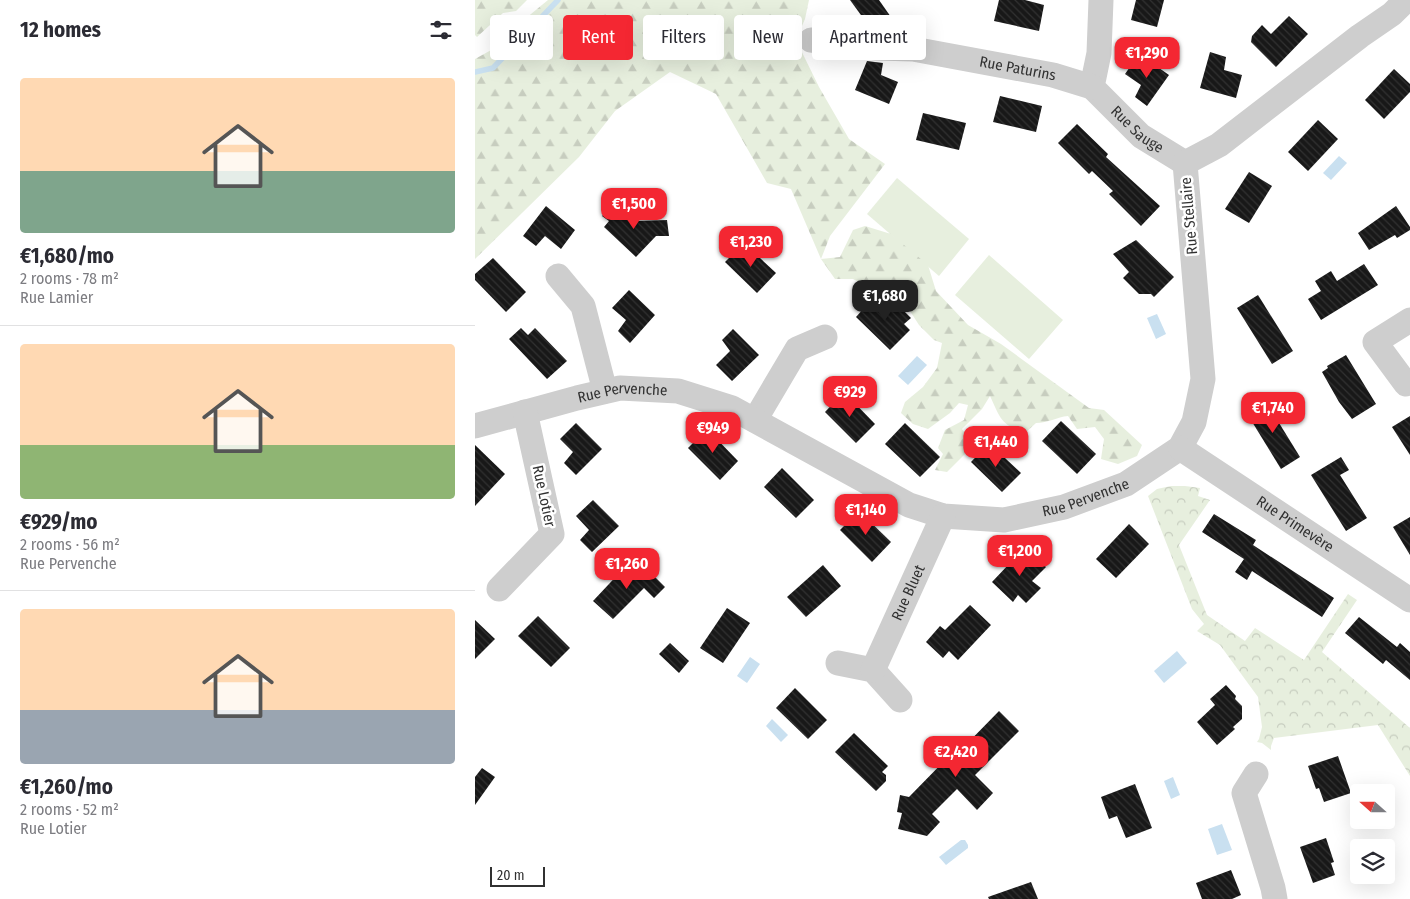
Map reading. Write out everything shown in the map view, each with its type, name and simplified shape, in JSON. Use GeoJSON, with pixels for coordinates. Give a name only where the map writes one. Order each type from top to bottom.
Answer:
{"type":"FeatureCollection","features":[{"type":"Feature","properties":{"kind":"street"},"geometry":{"type":"LineString","coordinates":[[1092,87],[1099,53],[1101,0]]}},
{"type":"Feature","properties":{"kind":"street","name":"Rue Stellaire"},"geometry":{"type":"LineString","coordinates":[[1180,448],[1194,422],[1203,379],[1185,164],[1219,145],[1402,6]]}},
{"type":"Feature","properties":{"kind":"street","name":"Rue Paturins"},"geometry":{"type":"LineString","coordinates":[[811,40],[877,48],[913,49],[1053,75],[1092,87]]}},
{"type":"Feature","properties":{"kind":"street","name":"Rue Sauge"},"geometry":{"type":"LineString","coordinates":[[1092,87],[1141,136],[1185,164]]}},
{"type":"Feature","properties":{"kind":"street"},"geometry":{"type":"LineString","coordinates":[[558,276],[583,306],[605,391]]}},
{"type":"Feature","properties":{"kind":"street"},"geometry":{"type":"LineString","coordinates":[[1410,320],[1375,342],[1406,384],[1410,382]]}},
{"type":"Feature","properties":{"kind":"street"},"geometry":{"type":"LineString","coordinates":[[755,420],[797,349],[825,337]]}},
{"type":"Feature","properties":{"kind":"street","name":"Rue Pervenche"},"geometry":{"type":"LineString","coordinates":[[475,426],[619,388],[678,391],[732,408],[909,504],[943,516],[1004,520],[1065,507],[1125,484],[1180,448]]}},
{"type":"Feature","properties":{"kind":"street","name":"Rue Lotier"},"geometry":{"type":"LineString","coordinates":[[499,589],[552,534],[525,412]]}},
{"type":"Feature","properties":{"kind":"street","name":"Rue Primevère"},"geometry":{"type":"LineString","coordinates":[[1180,448],[1410,600]]}},
{"type":"Feature","properties":{"kind":"street","name":"Rue Bluet"},"geometry":{"type":"LineString","coordinates":[[873,670],[943,516]]}},
{"type":"Feature","properties":{"kind":"street"},"geometry":{"type":"LineString","coordinates":[[838,663],[873,670],[900,700]]}},
{"type":"Feature","properties":{"kind":"street"},"geometry":{"type":"LineString","coordinates":[[1256,774],[1244,793],[1275,899]]}},
{"type":"Feature","properties":{"kind":"green space"},"geometry":{"type":"Polygon","coordinates":[[[475,0],[527,0],[516,11],[501,15],[490,15],[490,25],[477,37],[475,35],[475,0]]]}},
{"type":"Feature","properties":{"kind":"green space"},"geometry":{"type":"Polygon","coordinates":[[[548,0],[809,0],[802,26],[802,15],[734,15],[734,60],[802,60],[802,52],[819,87],[849,139],[885,164],[830,236],[821,259],[791,189],[767,183],[716,94],[670,72],[615,111],[579,157],[475,259],[475,59],[490,51],[490,60],[553,60],[553,15],[530,15],[548,0]]]}},
{"type":"Feature","properties":{"kind":"green space"},"geometry":{"type":"Polygon","coordinates":[[[897,178],[969,239],[939,276],[867,214],[897,178]]]}},
{"type":"Feature","properties":{"kind":"green space"},"geometry":{"type":"Polygon","coordinates":[[[865,226],[891,234],[928,265],[936,291],[968,325],[1001,344],[1089,408],[1104,410],[1142,445],[1137,456],[1118,464],[1101,459],[1104,439],[1095,427],[1077,429],[1068,416],[1036,423],[1024,434],[1005,423],[996,410],[990,396],[982,409],[962,429],[973,446],[947,472],[935,470],[943,454],[938,448],[945,430],[964,420],[968,405],[959,403],[950,413],[928,429],[913,424],[901,413],[905,402],[923,387],[937,368],[942,343],[934,340],[919,325],[908,308],[896,297],[872,289],[853,279],[835,279],[821,259],[840,257],[853,230],[865,226]]]}},
{"type":"Feature","properties":{"kind":"green space"},"geometry":{"type":"Polygon","coordinates":[[[989,255],[1063,320],[1029,359],[955,295],[989,255]]]}},
{"type":"Feature","properties":{"kind":"green space"},"geometry":{"type":"Polygon","coordinates":[[[1171,486],[1200,488],[1198,496],[1210,500],[1179,545],[1207,615],[1245,641],[1255,628],[1304,660],[1348,594],[1357,600],[1322,652],[1410,728],[1410,776],[1378,725],[1274,738],[1271,750],[1262,743],[1257,742],[1262,727],[1258,697],[1220,645],[1197,631],[1204,624],[1192,609],[1148,496],[1157,489],[1171,486]]]}},
{"type":"Feature","properties":{"kind":"water"},"geometry":{"type":"Polygon","coordinates":[[[1339,156],[1347,163],[1331,180],[1323,173],[1339,156]]]}},
{"type":"Feature","properties":{"kind":"water"},"geometry":{"type":"Polygon","coordinates":[[[1157,314],[1166,334],[1156,339],[1147,318],[1157,314]]]}},
{"type":"Feature","properties":{"kind":"water"},"geometry":{"type":"Polygon","coordinates":[[[917,356],[927,365],[908,385],[898,376],[917,356]]]}},
{"type":"Feature","properties":{"kind":"water"},"geometry":{"type":"Polygon","coordinates":[[[1177,651],[1187,663],[1164,683],[1154,671],[1177,651]]]}},
{"type":"Feature","properties":{"kind":"water"},"geometry":{"type":"Polygon","coordinates":[[[750,657],[760,664],[747,683],[737,676],[750,657]]]}},
{"type":"Feature","properties":{"kind":"water"},"geometry":{"type":"Polygon","coordinates":[[[772,719],[788,735],[781,742],[766,726],[772,719]]]}},
{"type":"Feature","properties":{"kind":"water"},"geometry":{"type":"Polygon","coordinates":[[[1173,777],[1180,795],[1171,799],[1164,781],[1173,777]]]}},
{"type":"Feature","properties":{"kind":"water"},"geometry":{"type":"Polygon","coordinates":[[[1222,824],[1232,850],[1217,855],[1208,829],[1222,824]]]}},
{"type":"Feature","properties":{"kind":"water"},"geometry":{"type":"Polygon","coordinates":[[[961,840],[965,840],[968,848],[946,865],[939,857],[961,840]]]}},
{"type":"Feature","properties":{"kind":"building"},"geometry":{"type":"Polygon","coordinates":[[[850,0],[879,0],[890,15],[861,15],[850,0]]]}},
{"type":"Feature","properties":{"kind":"building"},"geometry":{"type":"Polygon","coordinates":[[[999,0],[1025,0],[1044,5],[1039,31],[994,21],[999,0]]]}},
{"type":"Feature","properties":{"kind":"building"},"geometry":{"type":"Polygon","coordinates":[[[1136,0],[1164,0],[1157,27],[1131,20],[1136,0]]]}},
{"type":"Feature","properties":{"kind":"building"},"geometry":{"type":"Polygon","coordinates":[[[1289,16],[1308,34],[1276,67],[1251,42],[1252,36],[1262,25],[1271,34],[1289,16]]]}},
{"type":"Feature","properties":{"kind":"building"},"geometry":{"type":"Polygon","coordinates":[[[1210,52],[1226,57],[1224,70],[1242,75],[1236,98],[1200,88],[1210,52]]]}},
{"type":"Feature","properties":{"kind":"building"},"geometry":{"type":"Polygon","coordinates":[[[1139,54],[1169,75],[1147,106],[1135,97],[1141,85],[1125,74],[1139,54]]]}},
{"type":"Feature","properties":{"kind":"building"},"geometry":{"type":"Polygon","coordinates":[[[867,61],[883,63],[881,75],[898,82],[889,104],[855,90],[867,61]]]}},
{"type":"Feature","properties":{"kind":"building"},"geometry":{"type":"Polygon","coordinates":[[[1394,69],[1410,84],[1410,92],[1384,119],[1365,100],[1394,69]]]}},
{"type":"Feature","properties":{"kind":"building"},"geometry":{"type":"Polygon","coordinates":[[[1000,96],[1042,106],[1036,132],[993,122],[1000,96]]]}},
{"type":"Feature","properties":{"kind":"building"},"geometry":{"type":"Polygon","coordinates":[[[923,113],[966,123],[959,150],[916,140],[923,113]]]}},
{"type":"Feature","properties":{"kind":"building"},"geometry":{"type":"Polygon","coordinates":[[[1318,120],[1338,139],[1308,171],[1288,152],[1318,120]]]}},
{"type":"Feature","properties":{"kind":"building"},"geometry":{"type":"Polygon","coordinates":[[[1077,124],[1108,154],[1106,157],[1160,206],[1141,226],[1109,194],[1113,191],[1092,171],[1089,174],[1058,143],[1077,124]]]}},
{"type":"Feature","properties":{"kind":"building"},"geometry":{"type":"Polygon","coordinates":[[[1249,172],[1272,186],[1249,223],[1225,209],[1249,172]]]}},
{"type":"Feature","properties":{"kind":"building"},"geometry":{"type":"Polygon","coordinates":[[[546,206],[575,230],[561,249],[545,236],[536,246],[523,236],[546,206]]]}},
{"type":"Feature","properties":{"kind":"building"},"geometry":{"type":"Polygon","coordinates":[[[612,206],[619,211],[622,207],[637,221],[667,220],[669,236],[656,236],[636,257],[604,227],[609,221],[602,216],[612,206]]]}},
{"type":"Feature","properties":{"kind":"building"},"geometry":{"type":"Polygon","coordinates":[[[1396,206],[1410,227],[1410,230],[1397,238],[1395,235],[1369,250],[1358,233],[1396,206]]]}},
{"type":"Feature","properties":{"kind":"building"},"geometry":{"type":"Polygon","coordinates":[[[1136,240],[1174,277],[1154,297],[1151,294],[1139,294],[1123,278],[1129,272],[1113,254],[1136,240]]]}},
{"type":"Feature","properties":{"kind":"building"},"geometry":{"type":"Polygon","coordinates":[[[744,243],[776,273],[757,293],[725,262],[744,243]]]}},
{"type":"Feature","properties":{"kind":"building"},"geometry":{"type":"Polygon","coordinates":[[[493,258],[526,292],[506,312],[475,280],[475,274],[493,258]]]}},
{"type":"Feature","properties":{"kind":"building"},"geometry":{"type":"Polygon","coordinates":[[[1364,264],[1378,285],[1321,320],[1308,299],[1321,291],[1315,281],[1331,271],[1337,281],[1364,264]]]}},
{"type":"Feature","properties":{"kind":"building"},"geometry":{"type":"Polygon","coordinates":[[[629,290],[655,315],[630,343],[618,331],[626,320],[612,308],[629,290]]]}},
{"type":"Feature","properties":{"kind":"building"},"geometry":{"type":"Polygon","coordinates":[[[1258,295],[1293,351],[1272,364],[1237,308],[1258,295]]]}},
{"type":"Feature","properties":{"kind":"building"},"geometry":{"type":"Polygon","coordinates":[[[875,296],[889,310],[896,303],[911,318],[904,324],[910,330],[890,350],[856,317],[875,296]]]}},
{"type":"Feature","properties":{"kind":"building"},"geometry":{"type":"Polygon","coordinates":[[[521,328],[528,335],[535,328],[567,361],[547,379],[509,339],[521,328]]]}},
{"type":"Feature","properties":{"kind":"building"},"geometry":{"type":"Polygon","coordinates":[[[733,329],[759,355],[732,381],[716,365],[730,351],[722,340],[733,329]]]}},
{"type":"Feature","properties":{"kind":"building"},"geometry":{"type":"Polygon","coordinates":[[[1346,355],[1376,404],[1352,419],[1339,402],[1322,372],[1328,368],[1327,366],[1346,355]]]}},
{"type":"Feature","properties":{"kind":"building"},"geometry":{"type":"Polygon","coordinates":[[[844,392],[875,424],[856,443],[825,412],[844,392]]]}},
{"type":"Feature","properties":{"kind":"building"},"geometry":{"type":"Polygon","coordinates":[[[1265,400],[1300,457],[1281,469],[1246,412],[1265,400]]]}},
{"type":"Feature","properties":{"kind":"building"},"geometry":{"type":"Polygon","coordinates":[[[1410,416],[1410,455],[1392,427],[1410,416]]]}},
{"type":"Feature","properties":{"kind":"building"},"geometry":{"type":"Polygon","coordinates":[[[1061,421],[1096,454],[1077,474],[1042,441],[1061,421]]]}},
{"type":"Feature","properties":{"kind":"building"},"geometry":{"type":"Polygon","coordinates":[[[576,423],[602,449],[576,475],[564,463],[573,452],[560,439],[576,423]]]}},
{"type":"Feature","properties":{"kind":"building"},"geometry":{"type":"Polygon","coordinates":[[[905,423],[940,457],[920,477],[885,444],[905,423]]]}},
{"type":"Feature","properties":{"kind":"building"},"geometry":{"type":"Polygon","coordinates":[[[707,429],[738,461],[720,480],[688,448],[707,429]]]}},
{"type":"Feature","properties":{"kind":"building"},"geometry":{"type":"Polygon","coordinates":[[[989,443],[1021,473],[1002,492],[971,462],[989,443]]]}},
{"type":"Feature","properties":{"kind":"building"},"geometry":{"type":"Polygon","coordinates":[[[475,445],[505,474],[475,506],[475,445]]]}},
{"type":"Feature","properties":{"kind":"building"},"geometry":{"type":"Polygon","coordinates":[[[1341,457],[1349,470],[1340,475],[1367,518],[1346,531],[1311,475],[1341,457]]]}},
{"type":"Feature","properties":{"kind":"building"},"geometry":{"type":"Polygon","coordinates":[[[782,468],[814,500],[796,518],[764,487],[782,468]]]}},
{"type":"Feature","properties":{"kind":"building"},"geometry":{"type":"Polygon","coordinates":[[[593,500],[619,526],[592,552],[580,540],[589,530],[576,516],[593,500]]]}},
{"type":"Feature","properties":{"kind":"building"},"geometry":{"type":"Polygon","coordinates":[[[859,511],[891,542],[872,562],[840,530],[859,511]]]}},
{"type":"Feature","properties":{"kind":"building"},"geometry":{"type":"Polygon","coordinates":[[[1214,514],[1256,540],[1253,545],[1334,598],[1322,617],[1252,571],[1247,580],[1235,572],[1244,559],[1202,532],[1214,514]]]}},
{"type":"Feature","properties":{"kind":"building"},"geometry":{"type":"Polygon","coordinates":[[[1410,517],[1410,555],[1393,527],[1410,517]]]}},
{"type":"Feature","properties":{"kind":"building"},"geometry":{"type":"Polygon","coordinates":[[[1129,524],[1149,544],[1116,578],[1096,559],[1129,524]]]}},
{"type":"Feature","properties":{"kind":"building"},"geometry":{"type":"Polygon","coordinates":[[[1025,547],[1046,567],[1032,581],[1041,588],[1026,603],[1018,595],[1013,602],[992,582],[1025,547]]]}},
{"type":"Feature","properties":{"kind":"building"},"geometry":{"type":"Polygon","coordinates":[[[643,565],[665,587],[654,598],[644,588],[613,619],[593,601],[624,568],[632,576],[643,565]]]}},
{"type":"Feature","properties":{"kind":"building"},"geometry":{"type":"Polygon","coordinates":[[[823,565],[841,586],[806,617],[787,597],[823,565]]]}},
{"type":"Feature","properties":{"kind":"building"},"geometry":{"type":"Polygon","coordinates":[[[970,605],[991,625],[958,660],[949,651],[943,658],[926,642],[940,626],[945,630],[970,605]]]}},
{"type":"Feature","properties":{"kind":"building"},"geometry":{"type":"Polygon","coordinates":[[[727,608],[750,623],[723,663],[700,648],[727,608]]]}},
{"type":"Feature","properties":{"kind":"building"},"geometry":{"type":"Polygon","coordinates":[[[538,616],[570,648],[551,667],[518,636],[538,616]]]}},
{"type":"Feature","properties":{"kind":"building"},"geometry":{"type":"Polygon","coordinates":[[[1359,617],[1397,647],[1400,643],[1410,652],[1410,680],[1386,660],[1383,664],[1345,633],[1359,617]]]}},
{"type":"Feature","properties":{"kind":"building"},"geometry":{"type":"Polygon","coordinates":[[[475,620],[495,639],[475,659],[475,620]]]}},
{"type":"Feature","properties":{"kind":"building"},"geometry":{"type":"Polygon","coordinates":[[[670,643],[689,661],[679,673],[659,654],[670,643]]]}},
{"type":"Feature","properties":{"kind":"building"},"geometry":{"type":"Polygon","coordinates":[[[1226,685],[1242,706],[1242,719],[1233,727],[1235,729],[1217,745],[1197,722],[1215,705],[1210,699],[1226,685]]]}},
{"type":"Feature","properties":{"kind":"building"},"geometry":{"type":"Polygon","coordinates":[[[795,688],[827,720],[808,739],[776,708],[795,688]]]}},
{"type":"Feature","properties":{"kind":"building"},"geometry":{"type":"Polygon","coordinates":[[[999,711],[1019,731],[975,775],[993,793],[977,810],[957,789],[932,814],[940,822],[927,836],[898,829],[902,813],[897,812],[900,795],[909,797],[952,753],[955,756],[999,711]]]}},
{"type":"Feature","properties":{"kind":"building"},"geometry":{"type":"Polygon","coordinates":[[[854,733],[888,766],[882,772],[886,775],[886,781],[876,791],[835,752],[854,733]]]}},
{"type":"Feature","properties":{"kind":"building"},"geometry":{"type":"Polygon","coordinates":[[[1338,756],[1350,793],[1324,802],[1319,788],[1316,789],[1308,766],[1338,756]]]}},
{"type":"Feature","properties":{"kind":"building"},"geometry":{"type":"Polygon","coordinates":[[[482,768],[495,777],[475,805],[475,777],[482,768]]]}},
{"type":"Feature","properties":{"kind":"building"},"geometry":{"type":"Polygon","coordinates":[[[1135,784],[1152,828],[1126,838],[1117,816],[1109,819],[1101,797],[1135,784]]]}},
{"type":"Feature","properties":{"kind":"building"},"geometry":{"type":"Polygon","coordinates":[[[1326,838],[1334,862],[1331,863],[1335,875],[1313,883],[1300,847],[1326,838]]]}},
{"type":"Feature","properties":{"kind":"building"},"geometry":{"type":"Polygon","coordinates":[[[1231,870],[1241,895],[1232,899],[1202,899],[1196,883],[1231,870]]]}},
{"type":"Feature","properties":{"kind":"building"},"geometry":{"type":"Polygon","coordinates":[[[1031,882],[1038,899],[989,899],[988,897],[1031,882]]]}},
{"type":"Feature","properties":{"kind":"waterway"},"geometry":{"type":"LineString","coordinates":[[475,72],[493,68],[558,0]]}}]}
